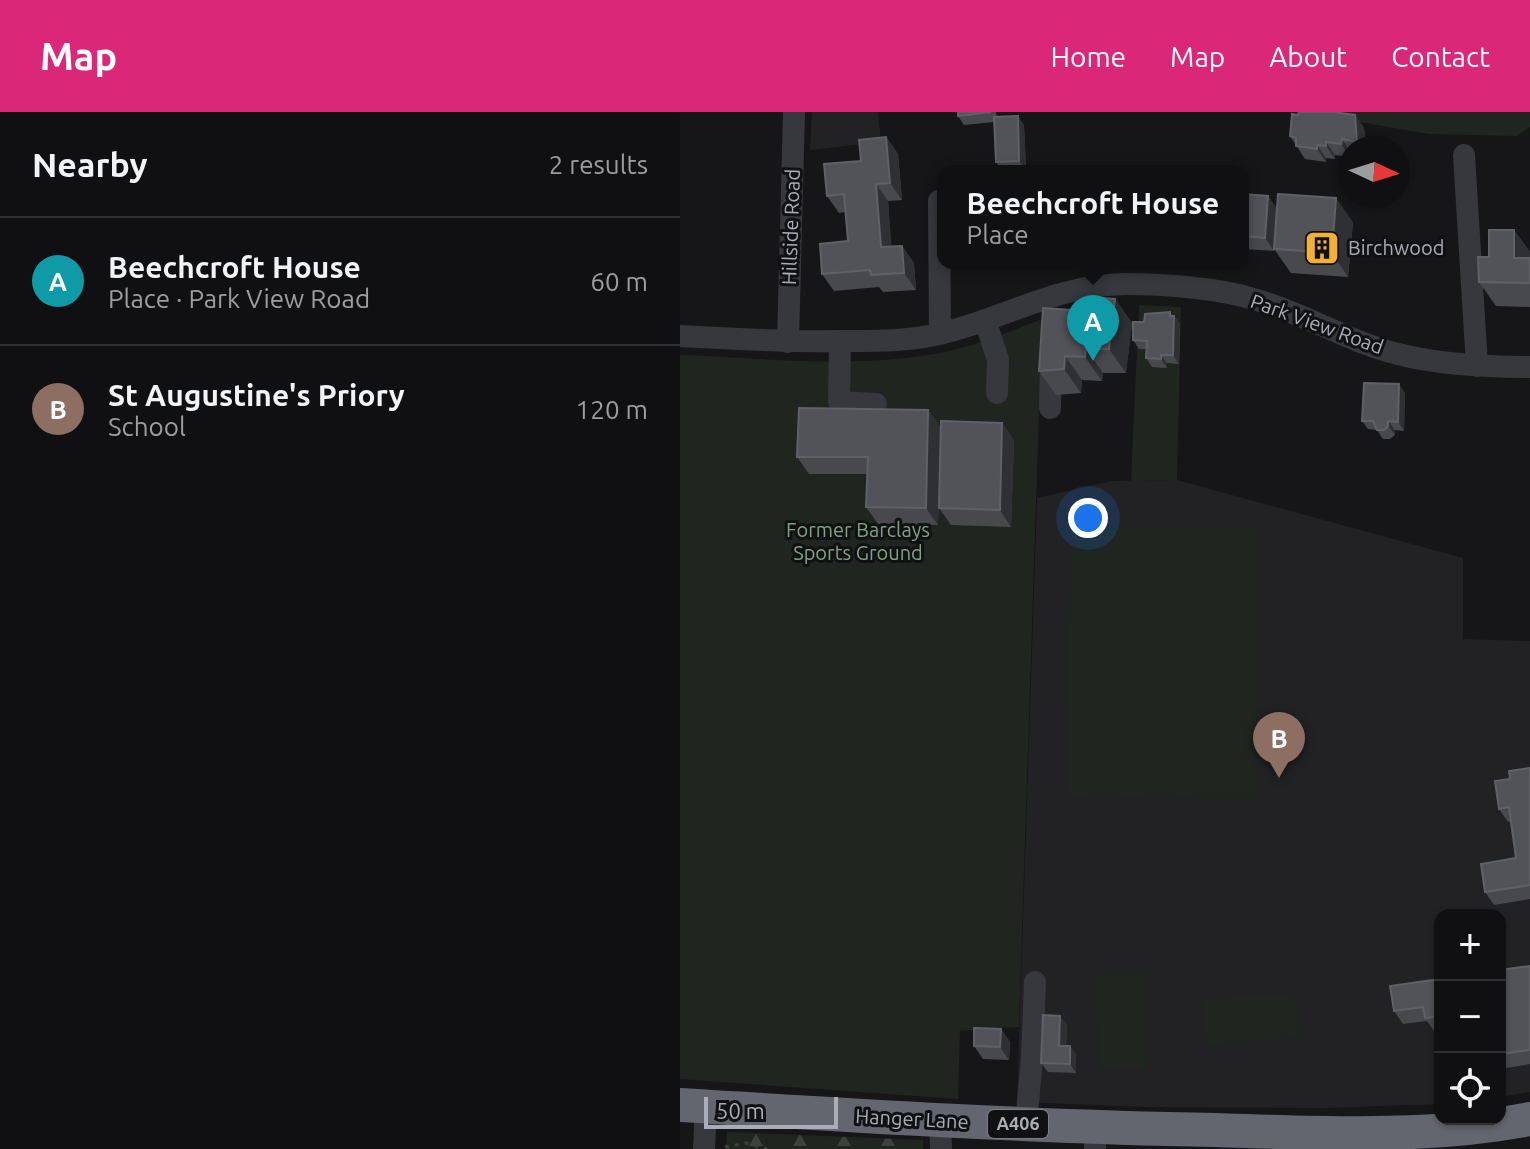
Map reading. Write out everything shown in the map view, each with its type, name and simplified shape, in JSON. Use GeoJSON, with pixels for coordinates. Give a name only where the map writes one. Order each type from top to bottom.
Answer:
{"type":"FeatureCollection","features":[{"type":"Feature","properties":{"kind":"highway","name":"Hanger Lane"},"geometry":{"type":"LineString","coordinates":[[693,1106],[941,1135],[1026,1125],[1095,1138],[1291,1140],[1422,1132],[1530,1119]]}},
{"type":"Feature","properties":{"kind":"street","name":"Hillside Road"},"geometry":{"type":"LineString","coordinates":[[788,342],[794,112]]}},
{"type":"Feature","properties":{"kind":"street"},"geometry":{"type":"LineString","coordinates":[[1464,155],[1477,366]]}},
{"type":"Feature","properties":{"kind":"street"},"geometry":{"type":"LineString","coordinates":[[940,269],[940,334]]}},
{"type":"Feature","properties":{"kind":"street","name":"Park View Road"},"geometry":{"type":"LineString","coordinates":[[680,336],[788,342],[879,341],[940,334],[1051,295],[1125,284],[1258,300],[1397,354],[1477,366],[1530,367]]}},
{"type":"Feature","properties":{"kind":"street"},"geometry":{"type":"LineString","coordinates":[[1051,295],[1052,320]]}},
{"type":"Feature","properties":{"kind":"street"},"geometry":{"type":"LineString","coordinates":[[985,320],[998,360],[997,393]]}},
{"type":"Feature","properties":{"kind":"street"},"geometry":{"type":"LineString","coordinates":[[840,341],[839,402],[876,404]]}},
{"type":"Feature","properties":{"kind":"street"},"geometry":{"type":"LineString","coordinates":[[1050,408],[1052,344]]}},
{"type":"Feature","properties":{"kind":"street"},"geometry":{"type":"LineString","coordinates":[[1026,1125],[1035,982]]}},
{"type":"Feature","properties":{"kind":"street"},"geometry":{"type":"LineString","coordinates":[[693,1106],[704,1149]]}},
{"type":"Feature","properties":{"kind":"path"},"geometry":{"type":"LineString","coordinates":[[721,1149],[746,1143],[767,1149]]}},
{"type":"Feature","properties":{"kind":"shaded area"},"geometry":{"type":"Polygon","coordinates":[[[812,112],[878,112],[881,142],[810,150],[812,112]]]}},
{"type":"Feature","properties":{"kind":"shaded area"},"geometry":{"type":"Polygon","coordinates":[[[1177,480],[1463,558],[1463,639],[1530,641],[1530,1092],[1506,1096],[1506,909],[1434,909],[1434,1104],[1325,1108],[1143,1107],[1017,1102],[1037,498],[1112,481],[1177,480]]]}},
{"type":"Feature","properties":{"kind":"green space"},"geometry":{"type":"Polygon","coordinates":[[[1301,112],[1530,112],[1530,127],[1517,136],[1429,134],[1301,112]]]}},
{"type":"Feature","properties":{"kind":"green space"},"geometry":{"type":"Polygon","coordinates":[[[1139,305],[1181,307],[1177,480],[1131,481],[1139,305]]]}},
{"type":"Feature","properties":{"kind":"green space","name":"Former Barclays Sports Ground"},"geometry":{"type":"Polygon","coordinates":[[[1042,319],[1019,1027],[960,1031],[958,1099],[680,1079],[680,355],[815,361],[917,357],[961,348],[1042,319]]]}},
{"type":"Feature","properties":{"kind":"green space"},"geometry":{"type":"Polygon","coordinates":[[[1071,527],[1256,527],[1256,799],[1069,798],[1066,622],[1070,619],[1071,527]]]}},
{"type":"Feature","properties":{"kind":"green space"},"geometry":{"type":"Polygon","coordinates":[[[1144,973],[1147,1067],[1099,1069],[1095,975],[1144,973]]]}},
{"type":"Feature","properties":{"kind":"green space"},"geometry":{"type":"Polygon","coordinates":[[[1297,993],[1299,1038],[1206,1044],[1203,999],[1297,993]]]}},
{"type":"Feature","properties":{"kind":"green space"},"geometry":{"type":"Polygon","coordinates":[[[727,1132],[923,1140],[923,1149],[726,1149],[727,1132]]]}},
{"type":"Feature","properties":{"kind":"building"},"geometry":{"type":"Polygon","coordinates":[[[958,112],[991,112],[958,116],[958,112]]]}},
{"type":"Feature","properties":{"kind":"building"},"geometry":{"type":"Polygon","coordinates":[[[1299,112],[1333,112],[1355,115],[1357,136],[1338,136],[1338,144],[1326,142],[1326,146],[1317,145],[1317,149],[1296,146],[1296,138],[1290,136],[1292,114],[1298,115],[1299,112]]]}},
{"type":"Feature","properties":{"kind":"building"},"geometry":{"type":"Polygon","coordinates":[[[1018,116],[1019,161],[996,162],[994,117],[1018,116]]]}},
{"type":"Feature","properties":{"kind":"building"},"geometry":{"type":"Polygon","coordinates":[[[886,137],[890,183],[876,184],[881,247],[902,246],[904,273],[871,275],[870,270],[822,274],[820,244],[848,241],[844,194],[827,196],[824,164],[861,161],[859,140],[886,137]]]}},
{"type":"Feature","properties":{"kind":"building"},"geometry":{"type":"Polygon","coordinates":[[[1249,194],[1268,196],[1265,238],[1249,237],[1249,194]]]}},
{"type":"Feature","properties":{"kind":"building"},"geometry":{"type":"Polygon","coordinates":[[[1278,194],[1336,198],[1332,253],[1274,249],[1278,194]]]}},
{"type":"Feature","properties":{"kind":"building"},"geometry":{"type":"Polygon","coordinates":[[[1489,230],[1514,230],[1514,258],[1530,258],[1530,283],[1479,282],[1478,257],[1489,257],[1489,230]]]}},
{"type":"Feature","properties":{"kind":"building"},"geometry":{"type":"Polygon","coordinates":[[[1089,297],[1115,299],[1109,349],[1086,349],[1085,357],[1065,356],[1064,369],[1039,371],[1043,308],[1087,311],[1089,297]]]}},
{"type":"Feature","properties":{"kind":"building"},"geometry":{"type":"Polygon","coordinates":[[[1170,312],[1170,316],[1174,316],[1173,355],[1161,355],[1161,359],[1146,358],[1147,341],[1133,340],[1133,322],[1144,322],[1145,314],[1170,312]]]}},
{"type":"Feature","properties":{"kind":"building"},"geometry":{"type":"Polygon","coordinates":[[[1364,383],[1399,384],[1398,422],[1388,421],[1384,430],[1377,430],[1373,421],[1362,421],[1364,383]]]}},
{"type":"Feature","properties":{"kind":"building"},"geometry":{"type":"Polygon","coordinates":[[[799,408],[928,410],[926,508],[866,507],[868,457],[797,457],[799,408]]]}},
{"type":"Feature","properties":{"kind":"building"},"geometry":{"type":"Polygon","coordinates":[[[941,421],[1002,423],[1000,510],[939,508],[941,421]]]}},
{"type":"Feature","properties":{"kind":"building"},"geometry":{"type":"Polygon","coordinates":[[[1530,768],[1530,885],[1485,892],[1481,864],[1516,858],[1509,807],[1499,809],[1495,781],[1510,779],[1509,771],[1530,768]]]}},
{"type":"Feature","properties":{"kind":"building"},"geometry":{"type":"Polygon","coordinates":[[[1530,966],[1530,1050],[1506,1053],[1506,969],[1530,966]]]}},
{"type":"Feature","properties":{"kind":"building"},"geometry":{"type":"Polygon","coordinates":[[[1434,980],[1434,1017],[1425,1018],[1423,1007],[1394,1011],[1390,986],[1434,980]]]}},
{"type":"Feature","properties":{"kind":"building"},"geometry":{"type":"Polygon","coordinates":[[[1043,1015],[1060,1016],[1059,1046],[1070,1046],[1070,1064],[1041,1063],[1043,1015]]]}},
{"type":"Feature","properties":{"kind":"building"},"geometry":{"type":"Polygon","coordinates":[[[974,1028],[1001,1029],[1000,1047],[974,1046],[974,1028]]]}},
{"type":"Feature","properties":{"kind":"place","name":"Birchwood"},"geometry":{"type":"Point","coordinates":[1322,248]}},
{"type":"Feature","properties":{"kind":"place","name":"Beechcroft House"},"geometry":{"type":"Point","coordinates":[1093,361]}},
{"type":"Feature","properties":{"kind":"place","name":"St Augustine's Priory"},"geometry":{"type":"Point","coordinates":[1279,778]}}]}
